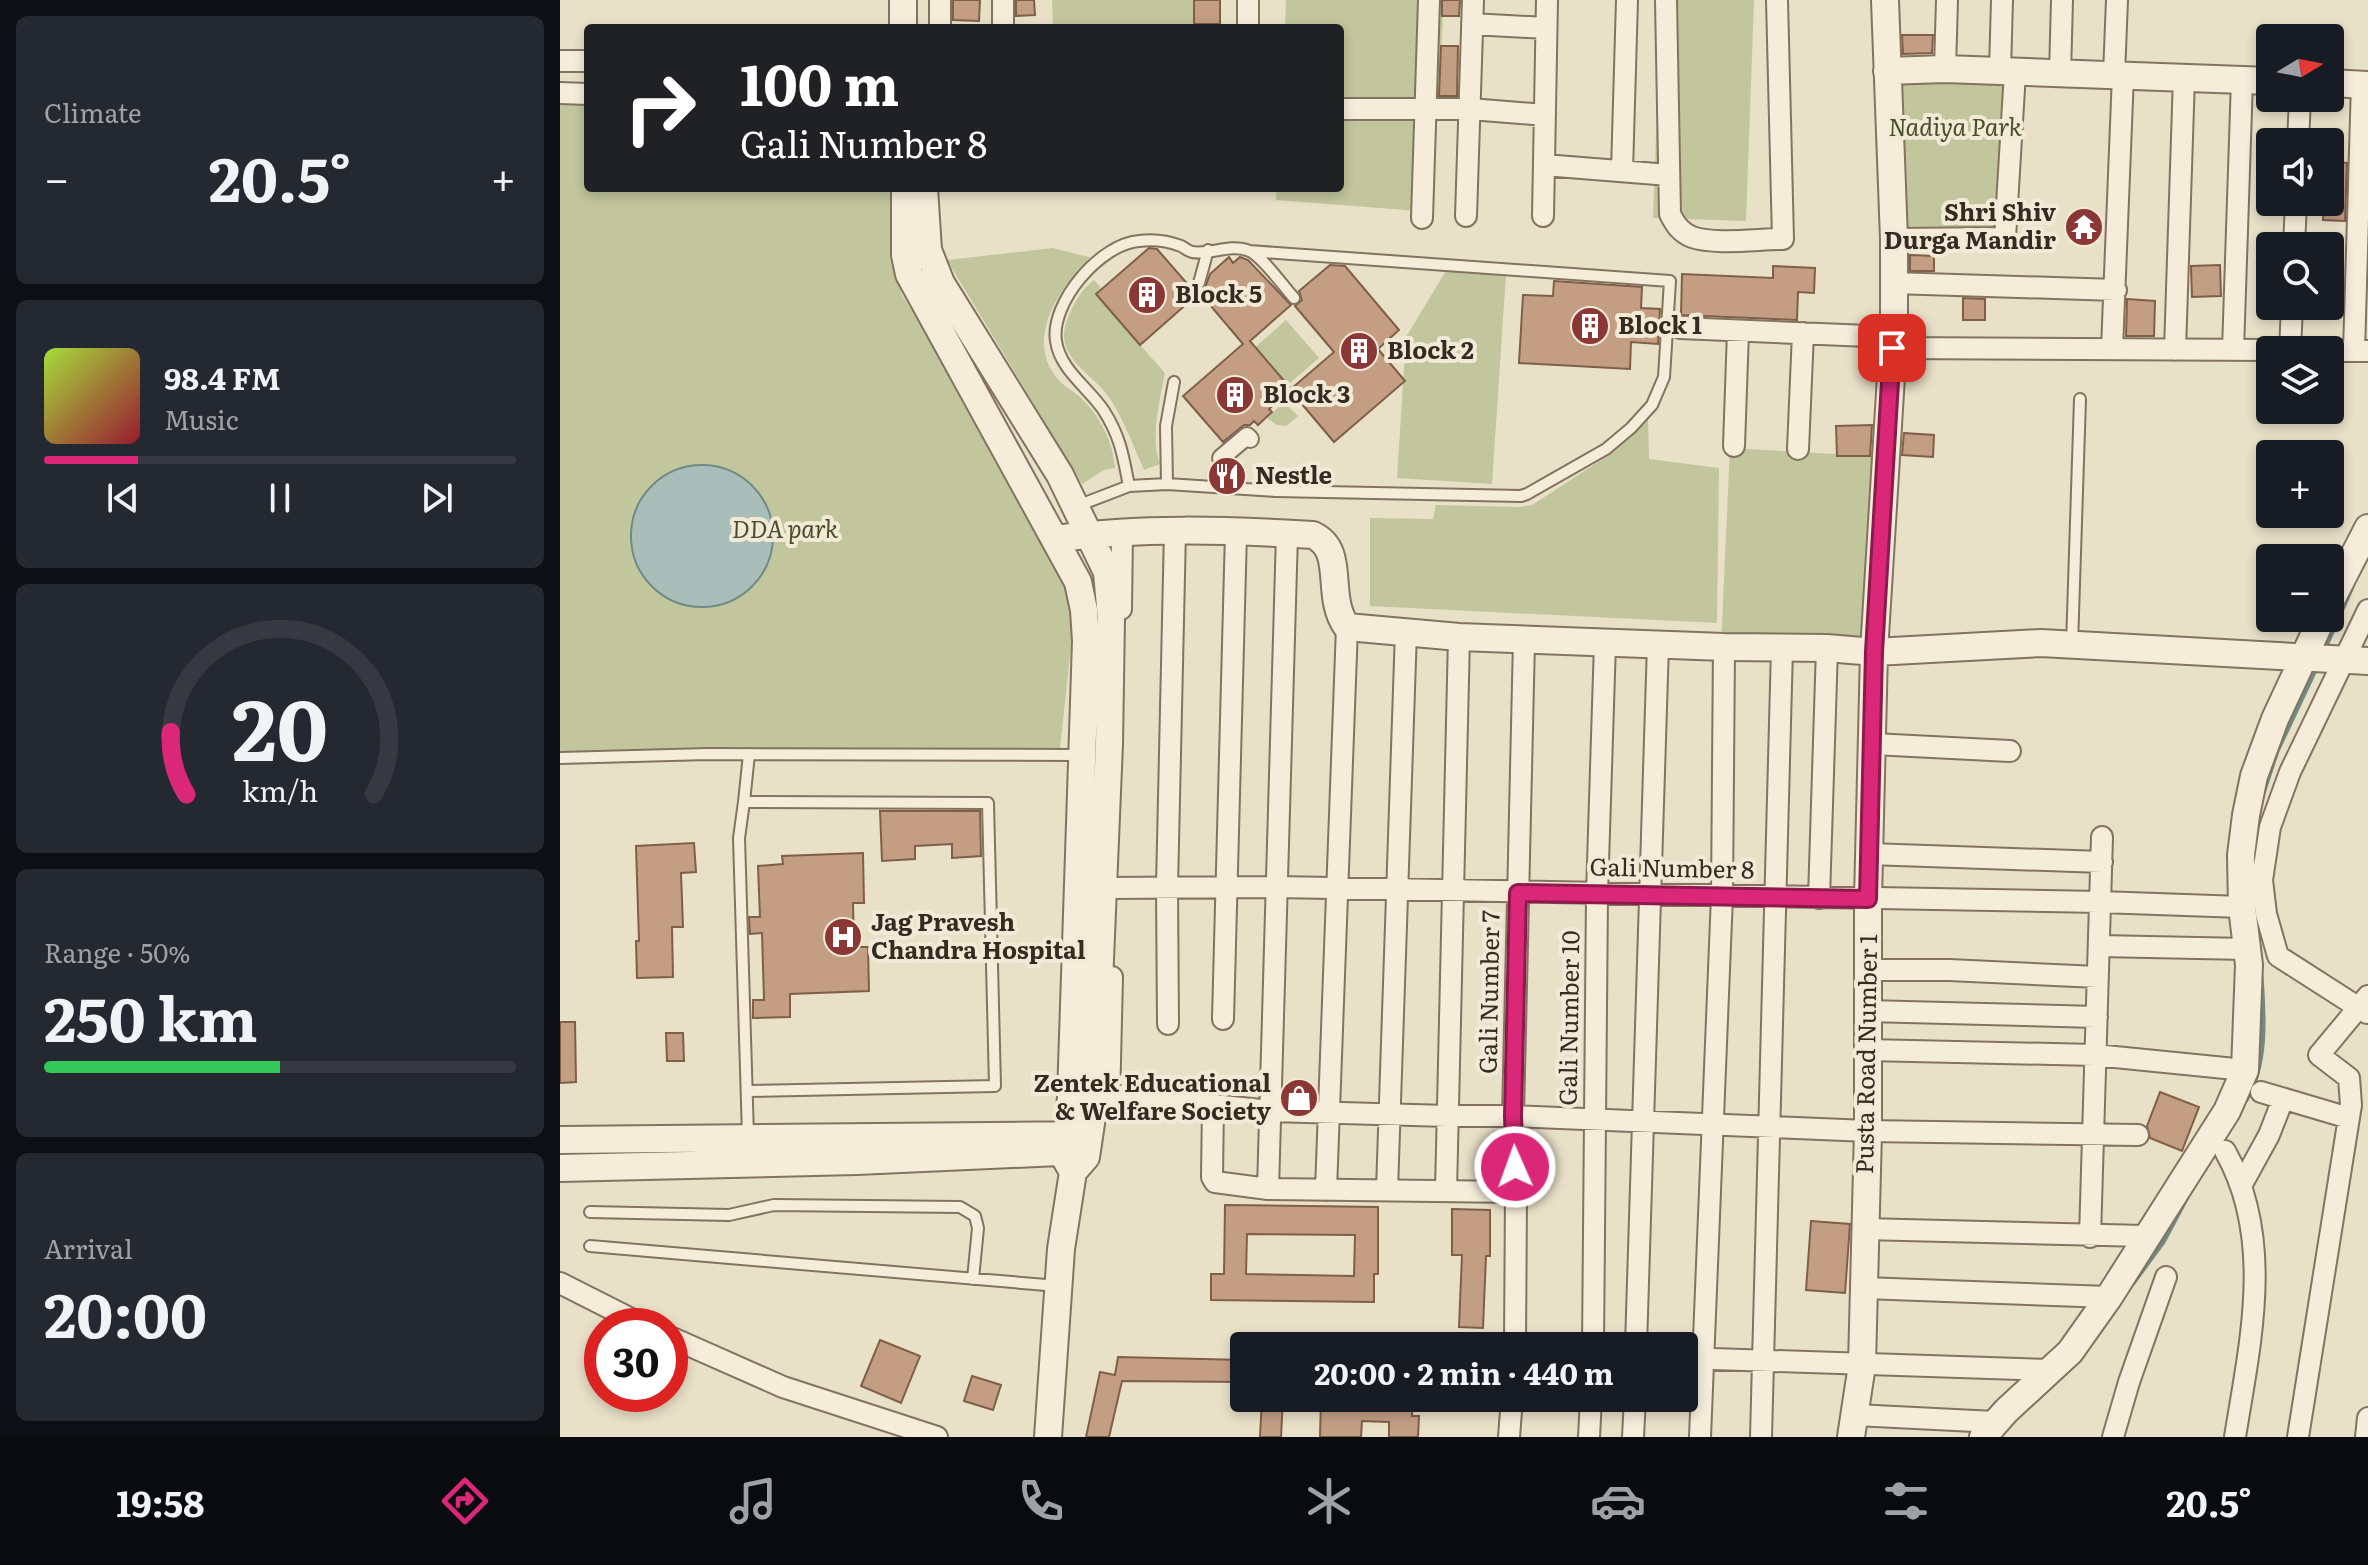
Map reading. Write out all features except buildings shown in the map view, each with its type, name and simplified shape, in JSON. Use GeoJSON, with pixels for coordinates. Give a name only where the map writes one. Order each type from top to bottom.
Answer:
{"type":"FeatureCollection","features":[{"type":"Feature","properties":{"kind":"street"},"geometry":{"type":"LineString","coordinates":[[903,0],[903,24]]}},
{"type":"Feature","properties":{"kind":"street"},"geometry":{"type":"LineString","coordinates":[[919,0],[919,24]]}},
{"type":"Feature","properties":{"kind":"street"},"geometry":{"type":"LineString","coordinates":[[940,0],[940,24]]}},
{"type":"Feature","properties":{"kind":"street"},"geometry":{"type":"LineString","coordinates":[[1003,0],[1003,24]]}},
{"type":"Feature","properties":{"kind":"street"},"geometry":{"type":"LineString","coordinates":[[1248,0],[1248,24]]}},
{"type":"Feature","properties":{"kind":"street"},"geometry":{"type":"LineString","coordinates":[[1422,218],[1429,0]]}},
{"type":"Feature","properties":{"kind":"street"},"geometry":{"type":"LineString","coordinates":[[1466,216],[1473,0]]}},
{"type":"Feature","properties":{"kind":"street"},"geometry":{"type":"LineString","coordinates":[[1543,216],[1547,0]]}},
{"type":"Feature","properties":{"kind":"street"},"geometry":{"type":"LineString","coordinates":[[1622,171],[1627,0]]}},
{"type":"Feature","properties":{"kind":"street"},"geometry":{"type":"LineString","coordinates":[[1666,0],[1670,214],[1678,228],[1692,237],[1783,239],[1777,0]]}},
{"type":"Feature","properties":{"kind":"street","name":"Pusta Road Number 1"},"geometry":{"type":"LineString","coordinates":[[1853,1426],[1862,1365],[1874,652],[1892,343],[1894,239],[1885,0]]}},
{"type":"Feature","properties":{"kind":"street"},"geometry":{"type":"LineString","coordinates":[[1945,69],[1947,0]]}},
{"type":"Feature","properties":{"kind":"street"},"geometry":{"type":"LineString","coordinates":[[1894,239],[2005,238],[2007,72],[2002,0]]}},
{"type":"Feature","properties":{"kind":"street"},"geometry":{"type":"LineString","coordinates":[[2060,74],[2062,0]]}},
{"type":"Feature","properties":{"kind":"street"},"geometry":{"type":"LineString","coordinates":[[2112,349],[2116,290],[2117,0]]}},
{"type":"Feature","properties":{"kind":"street"},"geometry":{"type":"LineString","coordinates":[[1472,24],[1546,28]]}},
{"type":"Feature","properties":{"kind":"street"},"geometry":{"type":"LineString","coordinates":[[560,61],[584,61]]}},
{"type":"Feature","properties":{"kind":"street"},"geometry":{"type":"LineString","coordinates":[[1887,71],[1945,69],[2256,80]]}},
{"type":"Feature","properties":{"kind":"street"},"geometry":{"type":"LineString","coordinates":[[2175,350],[2184,77]]}},
{"type":"Feature","properties":{"kind":"street"},"geometry":{"type":"LineString","coordinates":[[2233,350],[2242,80]]}},
{"type":"Feature","properties":{"kind":"street"},"geometry":{"type":"LineString","coordinates":[[2344,84],[2365,85],[2361,351]]}},
{"type":"Feature","properties":{"kind":"street"},"geometry":{"type":"LineString","coordinates":[[560,93],[584,94]]}},
{"type":"Feature","properties":{"kind":"street"},"geometry":{"type":"LineString","coordinates":[[1344,109],[1470,109],[1545,115]]}},
{"type":"Feature","properties":{"kind":"street"},"geometry":{"type":"LineString","coordinates":[[1544,165],[1669,175]]}},
{"type":"Feature","properties":{"kind":"street"},"geometry":{"type":"LineString","coordinates":[[905,192],[905,255],[909,274],[1078,582],[1084,610],[1108,888]]}},
{"type":"Feature","properties":{"kind":"street"},"geometry":{"type":"LineString","coordinates":[[924,192],[928,250],[941,283],[1028,419],[1107,572],[1111,618],[1096,756],[1071,1097],[1076,1149],[1058,1286],[1048,1437]]}},
{"type":"Feature","properties":{"kind":"street"},"geometry":{"type":"LineString","coordinates":[[1893,283],[2116,290]]}},
{"type":"Feature","properties":{"kind":"street"},"geometry":{"type":"LineString","coordinates":[[1680,328],[1803,333],[1892,343],[2256,350]]}},
{"type":"Feature","properties":{"kind":"street"},"geometry":{"type":"LineString","coordinates":[[1734,446],[1738,331]]}},
{"type":"Feature","properties":{"kind":"street"},"geometry":{"type":"LineString","coordinates":[[1798,449],[1803,333]]}},
{"type":"Feature","properties":{"kind":"street"},"geometry":{"type":"LineString","coordinates":[[1221,458],[1247,436],[1250,439]]}},
{"type":"Feature","properties":{"kind":"street"},"geometry":{"type":"LineString","coordinates":[[2344,575],[2368,528]]}},
{"type":"Feature","properties":{"kind":"street"},"geometry":{"type":"LineString","coordinates":[[1168,1024],[1167,887],[1175,531]]}},
{"type":"Feature","properties":{"kind":"street"},"geometry":{"type":"LineString","coordinates":[[1055,539],[1089,534],[1236,532],[1313,535],[1323,540],[1329,549],[1333,561],[1334,600],[1339,616],[1347,627],[1326,1190]]}},
{"type":"Feature","properties":{"kind":"street"},"geometry":{"type":"LineString","coordinates":[[1223,1019],[1236,532]]}},
{"type":"Feature","properties":{"kind":"street"},"geometry":{"type":"LineString","coordinates":[[1076,1149],[1101,1103],[1122,533]]}},
{"type":"Feature","properties":{"kind":"street"},"geometry":{"type":"LineString","coordinates":[[1268,1189],[1287,534]]}},
{"type":"Feature","properties":{"kind":"street"},"geometry":{"type":"LineString","coordinates":[[1853,1426],[1989,1430],[2070,1352],[2109,1297],[2227,1111],[2245,1070],[2249,1021],[2241,855],[2254,776],[2275,719],[2333,658],[2368,610]]}},
{"type":"Feature","properties":{"kind":"street"},"geometry":{"type":"LineString","coordinates":[[1347,627],[1459,637],[1874,652],[2041,643],[2333,658]]}},
{"type":"Feature","properties":{"kind":"street"},"geometry":{"type":"LineString","coordinates":[[1387,1190],[1406,631]]}},
{"type":"Feature","properties":{"kind":"street"},"geometry":{"type":"LineString","coordinates":[[2298,1437],[2351,1105],[2349,1078],[2319,1055],[2365,1006],[2278,956],[2266,914],[2262,880],[2270,827],[2333,658],[2326,632]]}},
{"type":"Feature","properties":{"kind":"street"},"geometry":{"type":"LineString","coordinates":[[1446,1191],[1459,637]]}},
{"type":"Feature","properties":{"kind":"street","name":"Gali Number 7"},"geometry":{"type":"LineString","coordinates":[[1515,1332],[1513,1116],[1524,640]]}},
{"type":"Feature","properties":{"kind":"street","name":"Gali Number 10"},"geometry":{"type":"LineString","coordinates":[[1593,1332],[1597,894],[1605,643]]}},
{"type":"Feature","properties":{"kind":"street"},"geometry":{"type":"LineString","coordinates":[[1636,1332],[1658,644]]}},
{"type":"Feature","properties":{"kind":"street"},"geometry":{"type":"LineString","coordinates":[[1695,1332],[1713,1125],[1722,896],[1724,647]]}},
{"type":"Feature","properties":{"kind":"street"},"geometry":{"type":"LineString","coordinates":[[1761,1437],[1782,648]]}},
{"type":"Feature","properties":{"kind":"street"},"geometry":{"type":"LineString","coordinates":[[1819,898],[1827,648]]}},
{"type":"Feature","properties":{"kind":"street"},"geometry":{"type":"LineString","coordinates":[[1873,744],[2010,751]]}},
{"type":"Feature","properties":{"kind":"street"},"geometry":{"type":"LineString","coordinates":[[2090,1237],[2102,837]]}},
{"type":"Feature","properties":{"kind":"street"},"geometry":{"type":"LineString","coordinates":[[1869,854],[2102,862]]}},
{"type":"Feature","properties":{"kind":"street","name":"Gali Number 8"},"geometry":{"type":"LineString","coordinates":[[1108,888],[1338,888],[2242,907]]}},
{"type":"Feature","properties":{"kind":"street"},"geometry":{"type":"LineString","coordinates":[[2099,946],[2247,949]]}},
{"type":"Feature","properties":{"kind":"street"},"geometry":{"type":"LineString","coordinates":[[1868,970],[1918,969],[2098,977]]}},
{"type":"Feature","properties":{"kind":"street"},"geometry":{"type":"LineString","coordinates":[[1867,1011],[2097,1017]]}},
{"type":"Feature","properties":{"kind":"street"},"geometry":{"type":"LineString","coordinates":[[1867,1050],[2095,1055],[2245,1070]]}},
{"type":"Feature","properties":{"kind":"street"},"geometry":{"type":"LineString","coordinates":[[2261,1092],[2349,1118]]}},
{"type":"Feature","properties":{"kind":"street"},"geometry":{"type":"LineString","coordinates":[[2241,1186],[2269,1135],[2283,1099]]}},
{"type":"Feature","properties":{"kind":"street"},"geometry":{"type":"LineString","coordinates":[[1101,1103],[1213,1105],[1270,1111],[1513,1116],[1769,1128],[2138,1135]]}},
{"type":"Feature","properties":{"kind":"street"},"geometry":{"type":"LineString","coordinates":[[1213,1105],[1215,1182],[1268,1189],[1516,1192]]}},
{"type":"Feature","properties":{"kind":"street"},"geometry":{"type":"LineString","coordinates":[[560,1140],[748,1138],[1076,1149]]}},
{"type":"Feature","properties":{"kind":"street"},"geometry":{"type":"LineString","coordinates":[[560,1168],[750,1164],[1076,1149]]}},
{"type":"Feature","properties":{"kind":"street"},"geometry":{"type":"LineString","coordinates":[[2225,1151],[2241,1186],[2252,1241],[2256,1295],[2235,1437]]}},
{"type":"Feature","properties":{"kind":"street"},"geometry":{"type":"LineString","coordinates":[[1864,1229],[2145,1236]]}},
{"type":"Feature","properties":{"kind":"street"},"geometry":{"type":"LineString","coordinates":[[2113,1437],[2166,1277]]}},
{"type":"Feature","properties":{"kind":"street"},"geometry":{"type":"LineString","coordinates":[[560,1283],[609,1308]]}},
{"type":"Feature","properties":{"kind":"street"},"geometry":{"type":"LineString","coordinates":[[1864,1288],[2109,1297]]}},
{"type":"Feature","properties":{"kind":"street"},"geometry":{"type":"LineString","coordinates":[[688,1345],[783,1387],[937,1437]]}},
{"type":"Feature","properties":{"kind":"street"},"geometry":{"type":"LineString","coordinates":[[1698,1358],[2050,1370]]}},
{"type":"Feature","properties":{"kind":"street"},"geometry":{"type":"LineString","coordinates":[[1509,1437],[1511,1412]]}},
{"type":"Feature","properties":{"kind":"street"},"geometry":{"type":"LineString","coordinates":[[1589,1437],[1590,1412]]}},
{"type":"Feature","properties":{"kind":"street"},"geometry":{"type":"LineString","coordinates":[[1633,1437],[1634,1412]]}},
{"type":"Feature","properties":{"kind":"street"},"geometry":{"type":"LineString","coordinates":[[1698,1412],[1700,1437]]}},
{"type":"Feature","properties":{"kind":"street"},"geometry":{"type":"LineString","coordinates":[[2366,1437],[2368,1420]]}},
{"type":"Feature","properties":{"kind":"lane"},"geometry":{"type":"LineString","coordinates":[[1075,506],[1129,486],[1167,484],[1276,491],[1521,496],[1606,449],[1652,405],[1664,377],[1670,281],[1249,251],[1192,252],[1162,241],[1136,241],[1120,246],[1104,255],[1079,281],[1060,309],[1055,323],[1056,344],[1064,363],[1102,408],[1120,438],[1129,486]]}},
{"type":"Feature","properties":{"kind":"lane"},"geometry":{"type":"LineString","coordinates":[[1199,283],[1208,250]]}},
{"type":"Feature","properties":{"kind":"lane"},"geometry":{"type":"LineString","coordinates":[[1249,251],[1294,298]]}},
{"type":"Feature","properties":{"kind":"lane"},"geometry":{"type":"LineString","coordinates":[[1167,484],[1166,426],[1174,382]]}},
{"type":"Feature","properties":{"kind":"lane"},"geometry":{"type":"LineString","coordinates":[[2072,645],[2080,399]]}},
{"type":"Feature","properties":{"kind":"lane"},"geometry":{"type":"LineString","coordinates":[[560,758],[749,754],[1096,756]]}},
{"type":"Feature","properties":{"kind":"lane"},"geometry":{"type":"LineString","coordinates":[[748,1138],[739,838],[749,754]]}},
{"type":"Feature","properties":{"kind":"lane"},"geometry":{"type":"LineString","coordinates":[[744,802],[988,803],[995,1086],[747,1091]]}},
{"type":"Feature","properties":{"kind":"lane"},"geometry":{"type":"LineString","coordinates":[[590,1212],[729,1215],[774,1205],[960,1207],[975,1216],[978,1228],[973,1279]]}},
{"type":"Feature","properties":{"kind":"lane"},"geometry":{"type":"LineString","coordinates":[[590,1246],[1058,1286]]}},
{"type":"Feature","properties":{"kind":"green space"},"geometry":{"type":"Polygon","coordinates":[[[1052,0],[1193,0],[1194,24],[1053,24],[1052,0]]]}},
{"type":"Feature","properties":{"kind":"green space"},"geometry":{"type":"Polygon","coordinates":[[[1286,0],[1444,0],[1438,109],[1344,109],[1344,24],[1285,24],[1286,0]]]}},
{"type":"Feature","properties":{"kind":"green space"},"geometry":{"type":"Polygon","coordinates":[[[1661,0],[1754,0],[1746,221],[1653,218],[1661,0]]]}},
{"type":"Feature","properties":{"kind":"green space","name":"Nadiya Park"},"geometry":{"type":"Polygon","coordinates":[[[1903,72],[2015,72],[1997,240],[1898,234],[1903,72]]]}},
{"type":"Feature","properties":{"kind":"green space","name":"DDA park"},"geometry":{"type":"Polygon","coordinates":[[[560,100],[584,100],[584,192],[903,192],[901,293],[1078,582],[1060,748],[560,757],[560,100]]]}},
{"type":"Feature","properties":{"kind":"green space"},"geometry":{"type":"Polygon","coordinates":[[[1344,114],[1423,122],[1419,211],[1276,200],[1277,192],[1344,192],[1344,114]]]}},
{"type":"Feature","properties":{"kind":"green space"},"geometry":{"type":"Polygon","coordinates":[[[1053,248],[1092,258],[1058,297],[1045,329],[1044,346],[1047,362],[1056,377],[1094,412],[1112,448],[1115,468],[1104,470],[1082,484],[947,260],[1053,248]]]}},
{"type":"Feature","properties":{"kind":"green space"},"geometry":{"type":"Polygon","coordinates":[[[1447,269],[1506,274],[1492,484],[1397,478],[1406,337],[1447,269]]]}},
{"type":"Feature","properties":{"kind":"green space"},"geometry":{"type":"Polygon","coordinates":[[[1094,280],[1101,288],[1095,294],[1165,373],[1156,430],[1160,464],[1144,470],[1112,402],[1069,354],[1065,343],[1064,330],[1069,315],[1079,296],[1094,280]]]}},
{"type":"Feature","properties":{"kind":"green space"},"geometry":{"type":"Polygon","coordinates":[[[1286,320],[1319,358],[1284,388],[1251,351],[1286,320]]]}},
{"type":"Feature","properties":{"kind":"green space"},"geometry":{"type":"Polygon","coordinates":[[[1284,402],[1298,416],[1286,426],[1277,425],[1267,418],[1284,402]]]}},
{"type":"Feature","properties":{"kind":"green space"},"geometry":{"type":"Polygon","coordinates":[[[1648,420],[1649,459],[1719,468],[1717,623],[1370,606],[1370,518],[1433,519],[1436,505],[1532,505],[1609,455],[1648,420]]]}},
{"type":"Feature","properties":{"kind":"green space"},"geometry":{"type":"Polygon","coordinates":[[[1730,448],[1887,457],[1871,653],[1721,646],[1730,448]]]}},
{"type":"Feature","properties":{"kind":"water"},"geometry":{"type":"Polygon","coordinates":[[[702,465],[729,470],[752,486],[768,509],[773,536],[768,563],[752,586],[729,602],[702,607],[675,602],[652,586],[636,563],[631,536],[636,509],[652,486],[675,470],[702,465]]]}},
{"type":"Feature","properties":{"kind":"waterway"},"geometry":{"type":"LineString","coordinates":[[2324,650],[2351,589]]}},
{"type":"Feature","properties":{"kind":"waterway"},"geometry":{"type":"LineString","coordinates":[[2263,793],[2277,751],[2317,666]]}},
{"type":"Feature","properties":{"kind":"waterway"},"geometry":{"type":"LineString","coordinates":[[2246,1100],[2261,1056],[2261,977]]}},
{"type":"Feature","properties":{"kind":"waterway"},"geometry":{"type":"LineString","coordinates":[[2133,1283],[2163,1242],[2187,1197]]}},
{"type":"Feature","properties":{"kind":"place","name":"Shri Shiv Durga Mandir"},"geometry":{"type":"Point","coordinates":[2084,227]}},
{"type":"Feature","properties":{"kind":"place","name":"Block 5"},"geometry":{"type":"Point","coordinates":[1147,295]}},
{"type":"Feature","properties":{"kind":"place","name":"Block 1"},"geometry":{"type":"Point","coordinates":[1590,326]}},
{"type":"Feature","properties":{"kind":"place","name":"Block 2"},"geometry":{"type":"Point","coordinates":[1359,351]}},
{"type":"Feature","properties":{"kind":"place","name":"Block 3"},"geometry":{"type":"Point","coordinates":[1235,395]}},
{"type":"Feature","properties":{"kind":"place","name":"Nestle"},"geometry":{"type":"Point","coordinates":[1227,476]}},
{"type":"Feature","properties":{"kind":"place","name":"Jag Pravesh Chandra Hospital"},"geometry":{"type":"Point","coordinates":[843,937]}},
{"type":"Feature","properties":{"kind":"place","name":"Zentek Educational & Welfare Society"},"geometry":{"type":"Point","coordinates":[1299,1098]}},
{"type":"Feature","properties":{"kind":"route"},"geometry":{"type":"LineString","coordinates":[[1515,1167],[1513,1116],[1518,893],[1868,899],[1874,652],[1892,348]]}}]}
